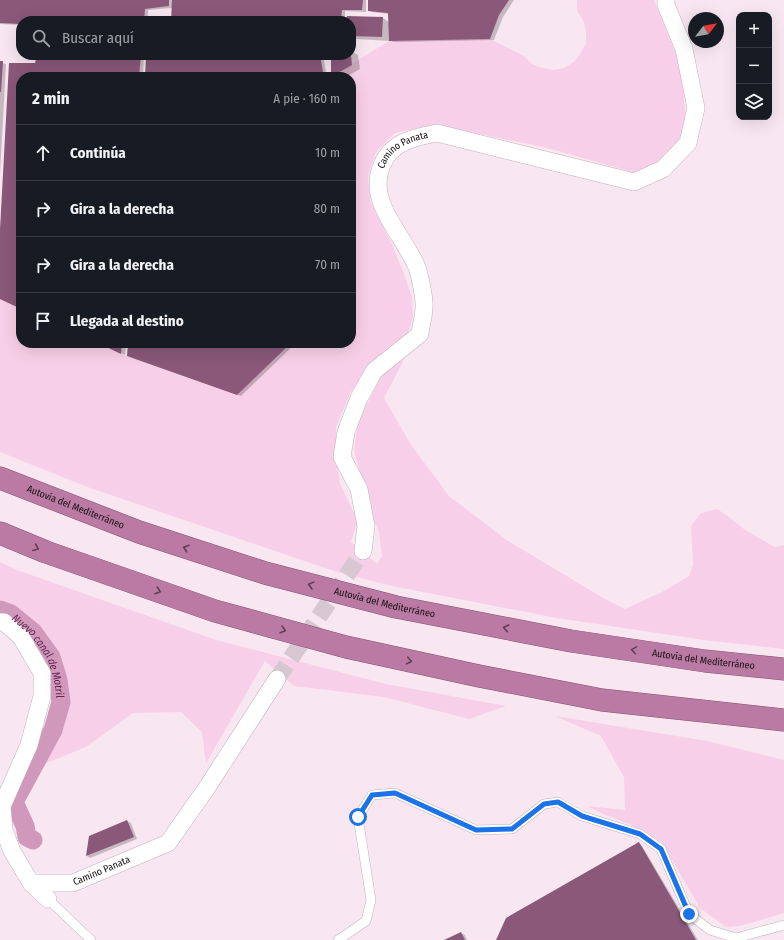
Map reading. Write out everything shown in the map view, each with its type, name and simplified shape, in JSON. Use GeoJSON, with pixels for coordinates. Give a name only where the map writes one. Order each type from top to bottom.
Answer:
{"type":"FeatureCollection","features":[{"type":"Feature","properties":{"kind":"highway","name":"Autovía del Mediterráneo"},"geometry":{"type":"LineString","coordinates":[[0,478],[139,532],[265,573],[396,607],[571,641],[706,661],[784,669]]}},
{"type":"Feature","properties":{"kind":"highway"},"geometry":{"type":"LineString","coordinates":[[0,533],[46,552],[215,611],[346,647],[479,676],[602,700],[784,720]]}},
{"type":"Feature","properties":{"kind":"street","name":"Camino Panata"},"geometry":{"type":"LineString","coordinates":[[363,551],[366,526],[359,489],[342,457],[346,432],[359,398],[374,371],[420,334],[424,303],[416,265],[386,212],[378,192],[378,173],[384,159],[393,148],[412,138],[437,133],[634,182],[663,169],[688,143],[696,108],[684,49],[666,5],[666,0]]}},
{"type":"Feature","properties":{"kind":"street"},"geometry":{"type":"LineString","coordinates":[[0,622],[4,622],[21,637],[42,673],[42,696],[29,745],[2,806],[4,830],[12,850],[31,883],[48,899]]}},
{"type":"Feature","properties":{"kind":"street","name":"Camino Panata"},"geometry":{"type":"LineString","coordinates":[[31,883],[73,883],[168,843],[208,786],[277,679]]}},
{"type":"Feature","properties":{"kind":"lane"},"geometry":{"type":"LineString","coordinates":[[338,940],[366,921],[371,900],[358,817],[372,795],[395,793],[476,830],[512,829],[544,804],[558,802],[582,816],[640,834],[661,849],[689,914],[710,930],[736,938],[784,925]]}},
{"type":"Feature","properties":{"kind":"lane"},"geometry":{"type":"LineString","coordinates":[[48,899],[91,940]]}},
{"type":"Feature","properties":{"kind":"shaded area"},"geometry":{"type":"Polygon","coordinates":[[[577,0],[654,0],[682,70],[686,125],[682,141],[661,164],[636,173],[544,147],[450,128],[423,127],[395,133],[376,152],[368,176],[371,203],[391,242],[404,274],[412,297],[413,317],[408,333],[373,361],[351,392],[336,427],[336,458],[340,484],[358,521],[351,542],[377,564],[382,556],[379,532],[370,511],[354,450],[358,422],[379,380],[389,367],[404,360],[384,398],[411,445],[449,496],[508,541],[605,599],[625,609],[662,592],[689,576],[693,565],[691,526],[701,513],[717,509],[745,530],[775,547],[784,545],[784,649],[704,640],[557,618],[392,586],[337,572],[90,488],[0,452],[0,299],[16,307],[16,348],[109,348],[127,356],[237,395],[286,348],[356,348],[356,72],[339,72],[389,41],[490,39],[524,56],[532,64],[542,68],[553,70],[564,68],[574,62],[586,43],[586,31],[583,20],[577,11],[577,0]]]}},
{"type":"Feature","properties":{"kind":"shaded area"},"geometry":{"type":"Polygon","coordinates":[[[0,562],[17,570],[216,640],[386,684],[506,706],[469,719],[384,697],[294,686],[265,661],[206,763],[202,732],[181,712],[133,713],[86,747],[42,765],[26,774],[41,745],[55,709],[56,692],[49,661],[32,636],[4,613],[0,613],[0,562]]]}},
{"type":"Feature","properties":{"kind":"shaded area"},"geometry":{"type":"Polygon","coordinates":[[[555,716],[707,741],[784,760],[784,913],[740,926],[726,927],[700,908],[662,843],[629,824],[587,806],[625,810],[624,777],[601,736],[555,716]]]}},
{"type":"Feature","properties":{"kind":"building"},"geometry":{"type":"Polygon","coordinates":[[[0,0],[169,0],[169,6],[145,9],[144,16],[16,16],[16,24],[0,23],[0,0]]]}},
{"type":"Feature","properties":{"kind":"building"},"geometry":{"type":"Polygon","coordinates":[[[172,0],[363,0],[362,10],[342,10],[341,16],[171,16],[172,0]]]}},
{"type":"Feature","properties":{"kind":"building"},"geometry":{"type":"Polygon","coordinates":[[[368,0],[509,0],[499,15],[490,39],[389,41],[388,13],[368,11],[368,0]]]}},
{"type":"Feature","properties":{"kind":"building"},"geometry":{"type":"Polygon","coordinates":[[[356,16],[383,17],[382,37],[356,36],[356,16]]]}},
{"type":"Feature","properties":{"kind":"building"},"geometry":{"type":"Polygon","coordinates":[[[36,60],[141,60],[139,72],[16,72],[16,307],[0,299],[0,229],[9,63],[35,63],[36,60]]]}},
{"type":"Feature","properties":{"kind":"building"},"geometry":{"type":"Polygon","coordinates":[[[146,60],[321,60],[323,72],[145,72],[146,60]]]}},
{"type":"Feature","properties":{"kind":"building"},"geometry":{"type":"Polygon","coordinates":[[[331,60],[352,60],[352,65],[340,72],[331,72],[331,60]]]}},
{"type":"Feature","properties":{"kind":"building"},"geometry":{"type":"Polygon","coordinates":[[[0,61],[3,61],[1,92],[0,92],[0,61]]]}},
{"type":"Feature","properties":{"kind":"building"},"geometry":{"type":"Polygon","coordinates":[[[108,348],[122,348],[121,354],[108,348]]]}},
{"type":"Feature","properties":{"kind":"building"},"geometry":{"type":"Polygon","coordinates":[[[128,348],[286,348],[237,395],[127,356],[128,348]]]}},
{"type":"Feature","properties":{"kind":"building"},"geometry":{"type":"Polygon","coordinates":[[[127,820],[134,837],[86,856],[89,836],[127,820]]]}},
{"type":"Feature","properties":{"kind":"building"},"geometry":{"type":"Polygon","coordinates":[[[639,842],[696,940],[496,940],[506,918],[639,842]]]}},
{"type":"Feature","properties":{"kind":"building"},"geometry":{"type":"Polygon","coordinates":[[[461,932],[465,940],[444,940],[461,932]]]}},
{"type":"Feature","properties":{"kind":"waterway","name":"Nuevo canal de Motril"},"geometry":{"type":"LineString","coordinates":[[0,610],[11,614],[33,632],[51,657],[58,680],[61,702],[53,730],[14,802],[25,826],[27,837],[33,840]]}},
{"type":"Feature","properties":{"kind":"tunnel"},"geometry":{"type":"LineString","coordinates":[[277,679],[363,551]]}},
{"type":"Feature","properties":{"kind":"route"},"geometry":{"type":"LineString","coordinates":[[358,817],[372,795],[395,793],[476,830],[512,829],[544,804],[558,802],[582,816],[640,834],[661,849],[689,914]]}}]}
